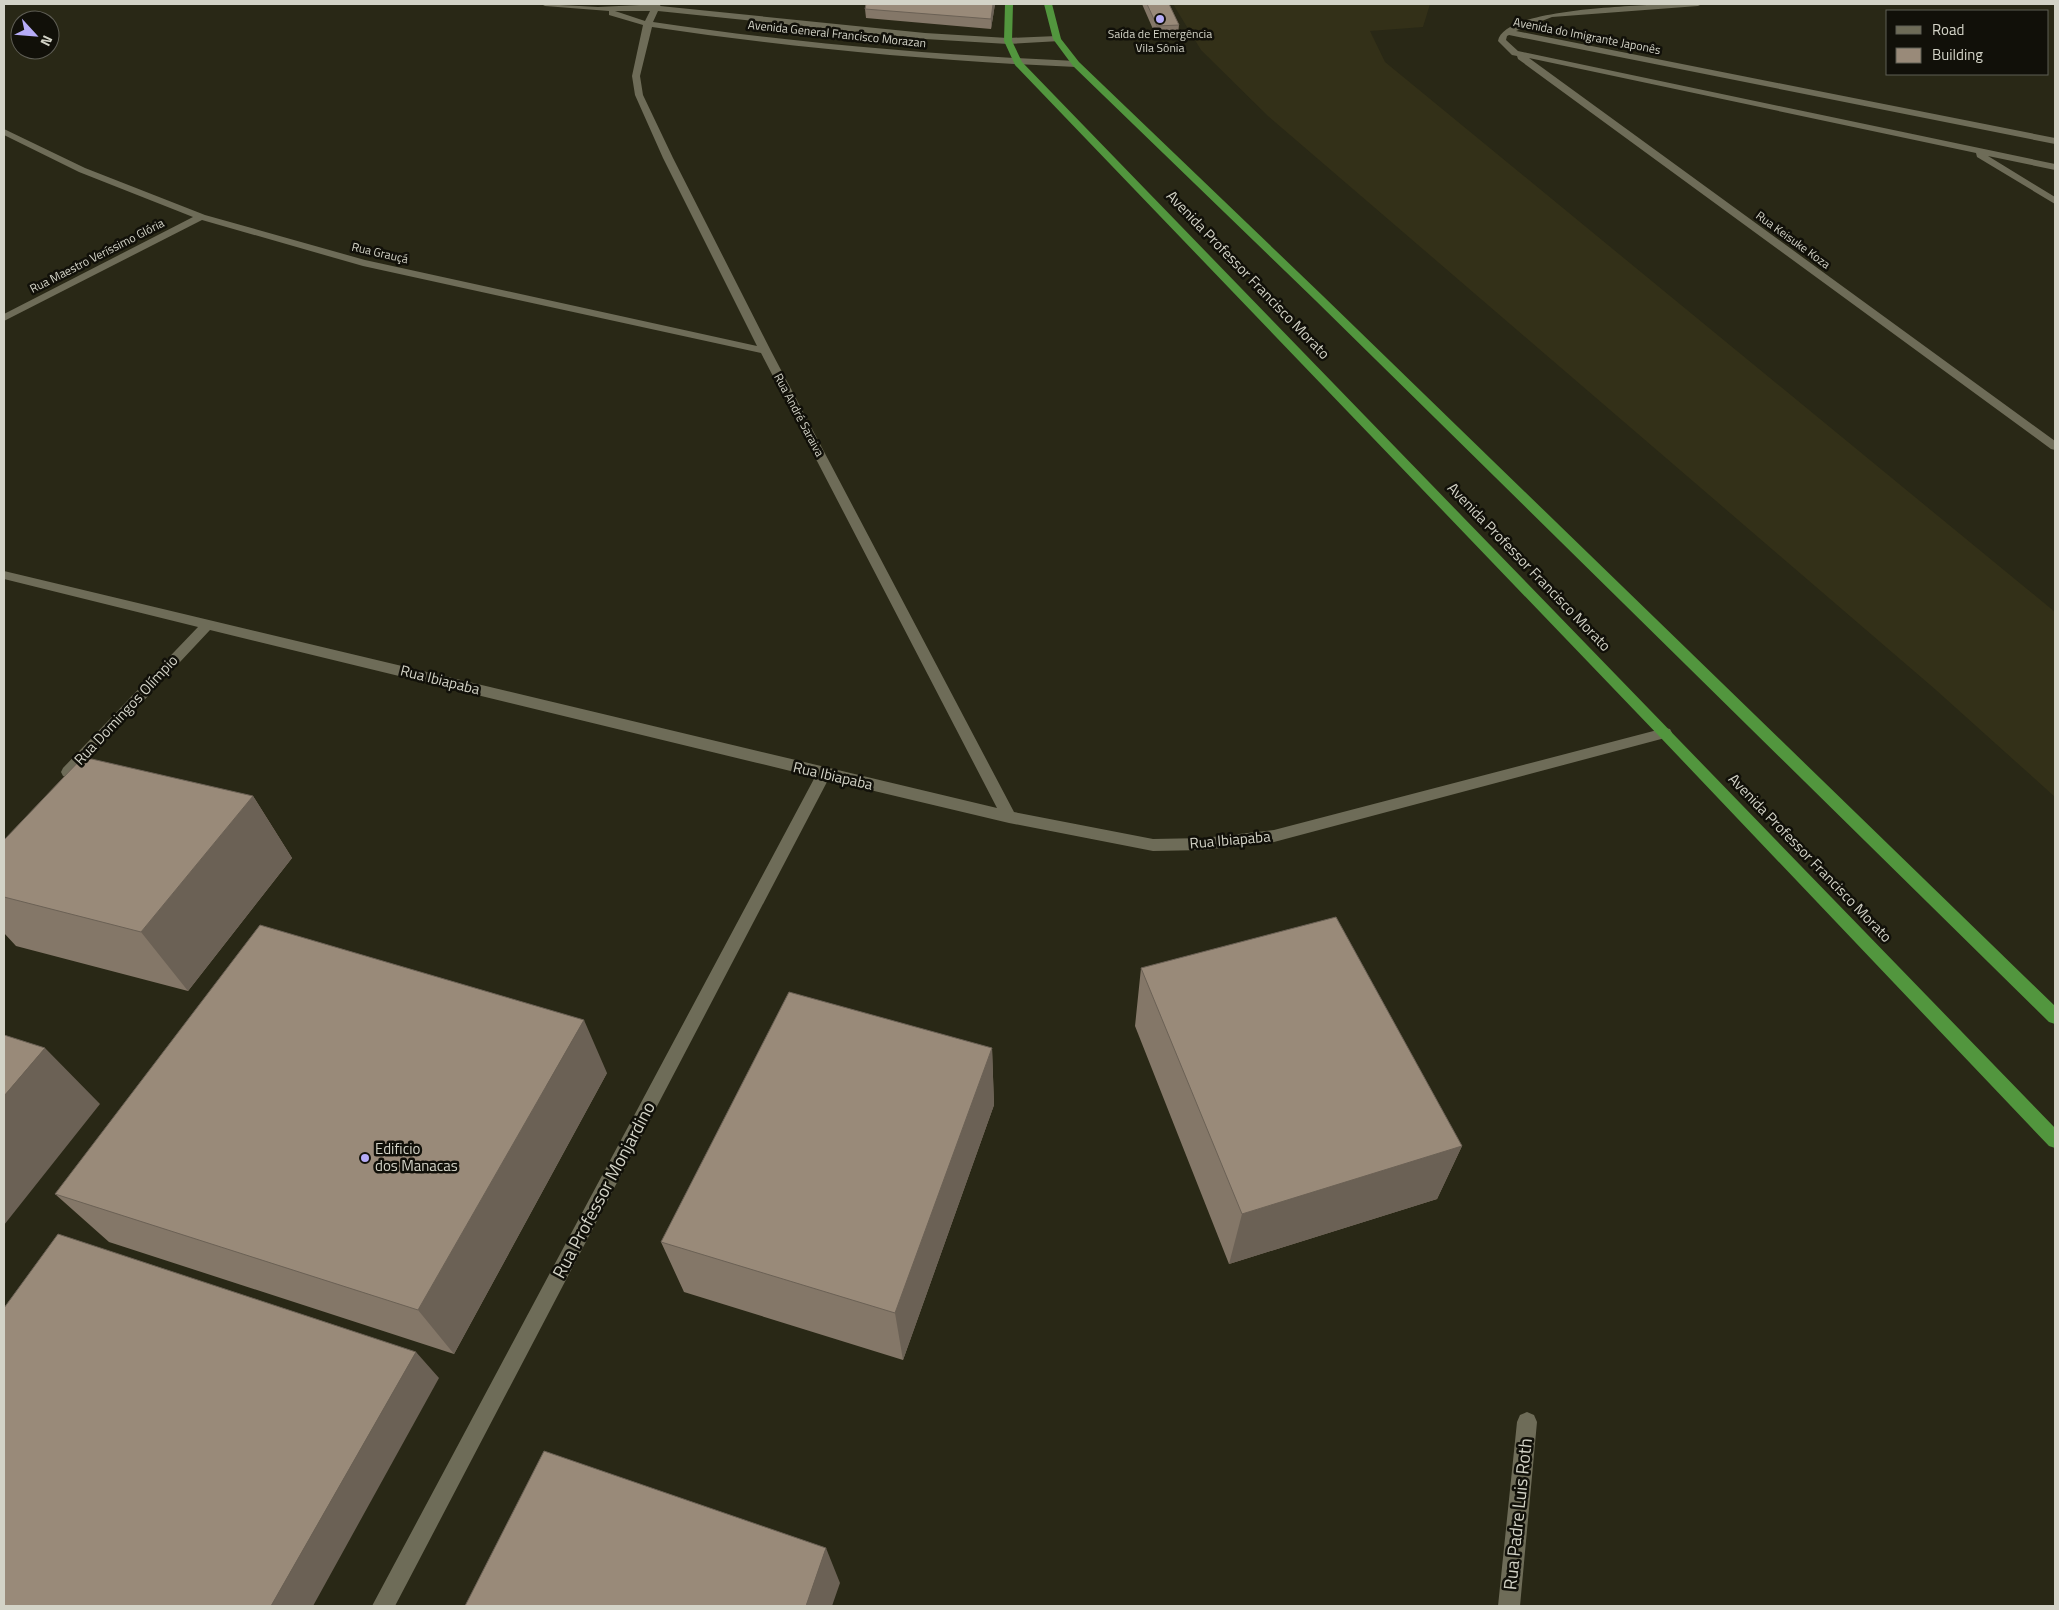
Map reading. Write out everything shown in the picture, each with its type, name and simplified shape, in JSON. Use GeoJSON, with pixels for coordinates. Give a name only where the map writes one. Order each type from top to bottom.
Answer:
{"type":"FeatureCollection","features":[{"type":"Feature","properties":{"kind":"highway","name":"Avenida Professor Francisco Morato"},"geometry":{"type":"LineString","coordinates":[[1009,4],[1008,41],[1018,62],[1666,733],[2055,1140]]}},
{"type":"Feature","properties":{"kind":"highway","name":"Avenida Professor Francisco Morato"},"geometry":{"type":"LineString","coordinates":[[1048,4],[1056,39],[1076,64],[1319,298],[2055,1017]]}},
{"type":"Feature","properties":{"kind":"street","name":"Avenida General Francisco Morazan"},"geometry":{"type":"LineString","coordinates":[[545,4],[598,9],[656,6],[925,36],[1008,41],[1056,39]]}},
{"type":"Feature","properties":{"kind":"street"},"geometry":{"type":"LineString","coordinates":[[1507,32],[1533,19],[1552,15],[1698,4]]}},
{"type":"Feature","properties":{"kind":"street","name":"Rua André Saraiva"},"geometry":{"type":"LineString","coordinates":[[656,6],[648,24],[636,76],[639,95],[668,158],[765,351],[1009,817]]}},
{"type":"Feature","properties":{"kind":"street","name":"Avenida General Francisco Morazan"},"geometry":{"type":"LineString","coordinates":[[598,9],[648,24],[742,38],[890,53],[1076,64]]}},
{"type":"Feature","properties":{"kind":"street","name":"Avenida do Imigrante Japonês"},"geometry":{"type":"LineString","coordinates":[[1515,54],[1502,41],[1503,35],[1507,32],[2055,141]]}},
{"type":"Feature","properties":{"kind":"street"},"geometry":{"type":"LineString","coordinates":[[1515,54],[2055,166]]}},
{"type":"Feature","properties":{"kind":"street","name":"Rua Keisuke Koza"},"geometry":{"type":"LineString","coordinates":[[1515,54],[2055,446]]}},
{"type":"Feature","properties":{"kind":"street","name":"Rua Grauçá"},"geometry":{"type":"LineString","coordinates":[[4,132],[82,170],[201,216],[363,263],[765,351]]}},
{"type":"Feature","properties":{"kind":"street"},"geometry":{"type":"LineString","coordinates":[[1970,149],[2055,201]]}},
{"type":"Feature","properties":{"kind":"street","name":"Rua Maestro Veríssimo Glória"},"geometry":{"type":"LineString","coordinates":[[4,318],[201,216]]}},
{"type":"Feature","properties":{"kind":"street","name":"Rua Ibiapaba"},"geometry":{"type":"LineString","coordinates":[[4,575],[824,774],[1009,817],[1153,845],[1204,844],[1274,836],[1666,733]]}},
{"type":"Feature","properties":{"kind":"street","name":"Rua Domingos Olímpio"},"geometry":{"type":"LineString","coordinates":[[58,783],[208,624]]}},
{"type":"Feature","properties":{"kind":"street","name":"Rua Professor Monjardino"},"geometry":{"type":"LineString","coordinates":[[383,1606],[824,774]]}},
{"type":"Feature","properties":{"kind":"street","name":"Rua Padre Luis Roth"},"geometry":{"type":"LineString","coordinates":[[1508,1606],[1526,1422]]}},
{"type":"Feature","properties":{"kind":"shaded area"},"geometry":{"type":"Polygon","coordinates":[[[1173,4],[1430,4],[1423,27],[1370,31],[1385,62],[2055,612],[2055,797],[1936,690],[1268,116],[1201,50],[1173,4]]]}},
{"type":"Feature","properties":{"kind":"building"},"geometry":{"type":"Polygon","coordinates":[[[866,4],[993,4],[991,19],[865,9],[866,4]]]}},
{"type":"Feature","properties":{"kind":"building"},"geometry":{"type":"Polygon","coordinates":[[[1147,4],[1169,4],[1179,25],[1157,26],[1147,4]]]}},
{"type":"Feature","properties":{"kind":"building"},"geometry":{"type":"Polygon","coordinates":[[[83,757],[253,796],[141,932],[4,897],[4,840],[83,757]]]}},
{"type":"Feature","properties":{"kind":"building"},"geometry":{"type":"Polygon","coordinates":[[[1336,917],[1462,1146],[1242,1214],[1141,968],[1336,917]]]}},
{"type":"Feature","properties":{"kind":"building","name":"Edificio dos Manacas"},"geometry":{"type":"Polygon","coordinates":[[[260,925],[584,1020],[418,1310],[55,1194],[260,925]]]}},
{"type":"Feature","properties":{"kind":"building"},"geometry":{"type":"Polygon","coordinates":[[[789,992],[992,1048],[895,1313],[661,1242],[789,992]]]}},
{"type":"Feature","properties":{"kind":"building"},"geometry":{"type":"Polygon","coordinates":[[[4,1035],[45,1048],[4,1096],[4,1035]]]}},
{"type":"Feature","properties":{"kind":"building"},"geometry":{"type":"Polygon","coordinates":[[[58,1234],[416,1352],[271,1606],[4,1606],[4,1308],[58,1234]]]}},
{"type":"Feature","properties":{"kind":"building"},"geometry":{"type":"Polygon","coordinates":[[[544,1451],[826,1548],[806,1606],[465,1606],[544,1451]]]}},
{"type":"Feature","properties":{"kind":"place","name":"Saída de Emergência Vila Sônia"},"geometry":{"type":"Point","coordinates":[1160,19]}},
{"type":"Feature","properties":{"kind":"place","name":"Edificio dos Manacas"},"geometry":{"type":"Point","coordinates":[365,1158]}}]}
